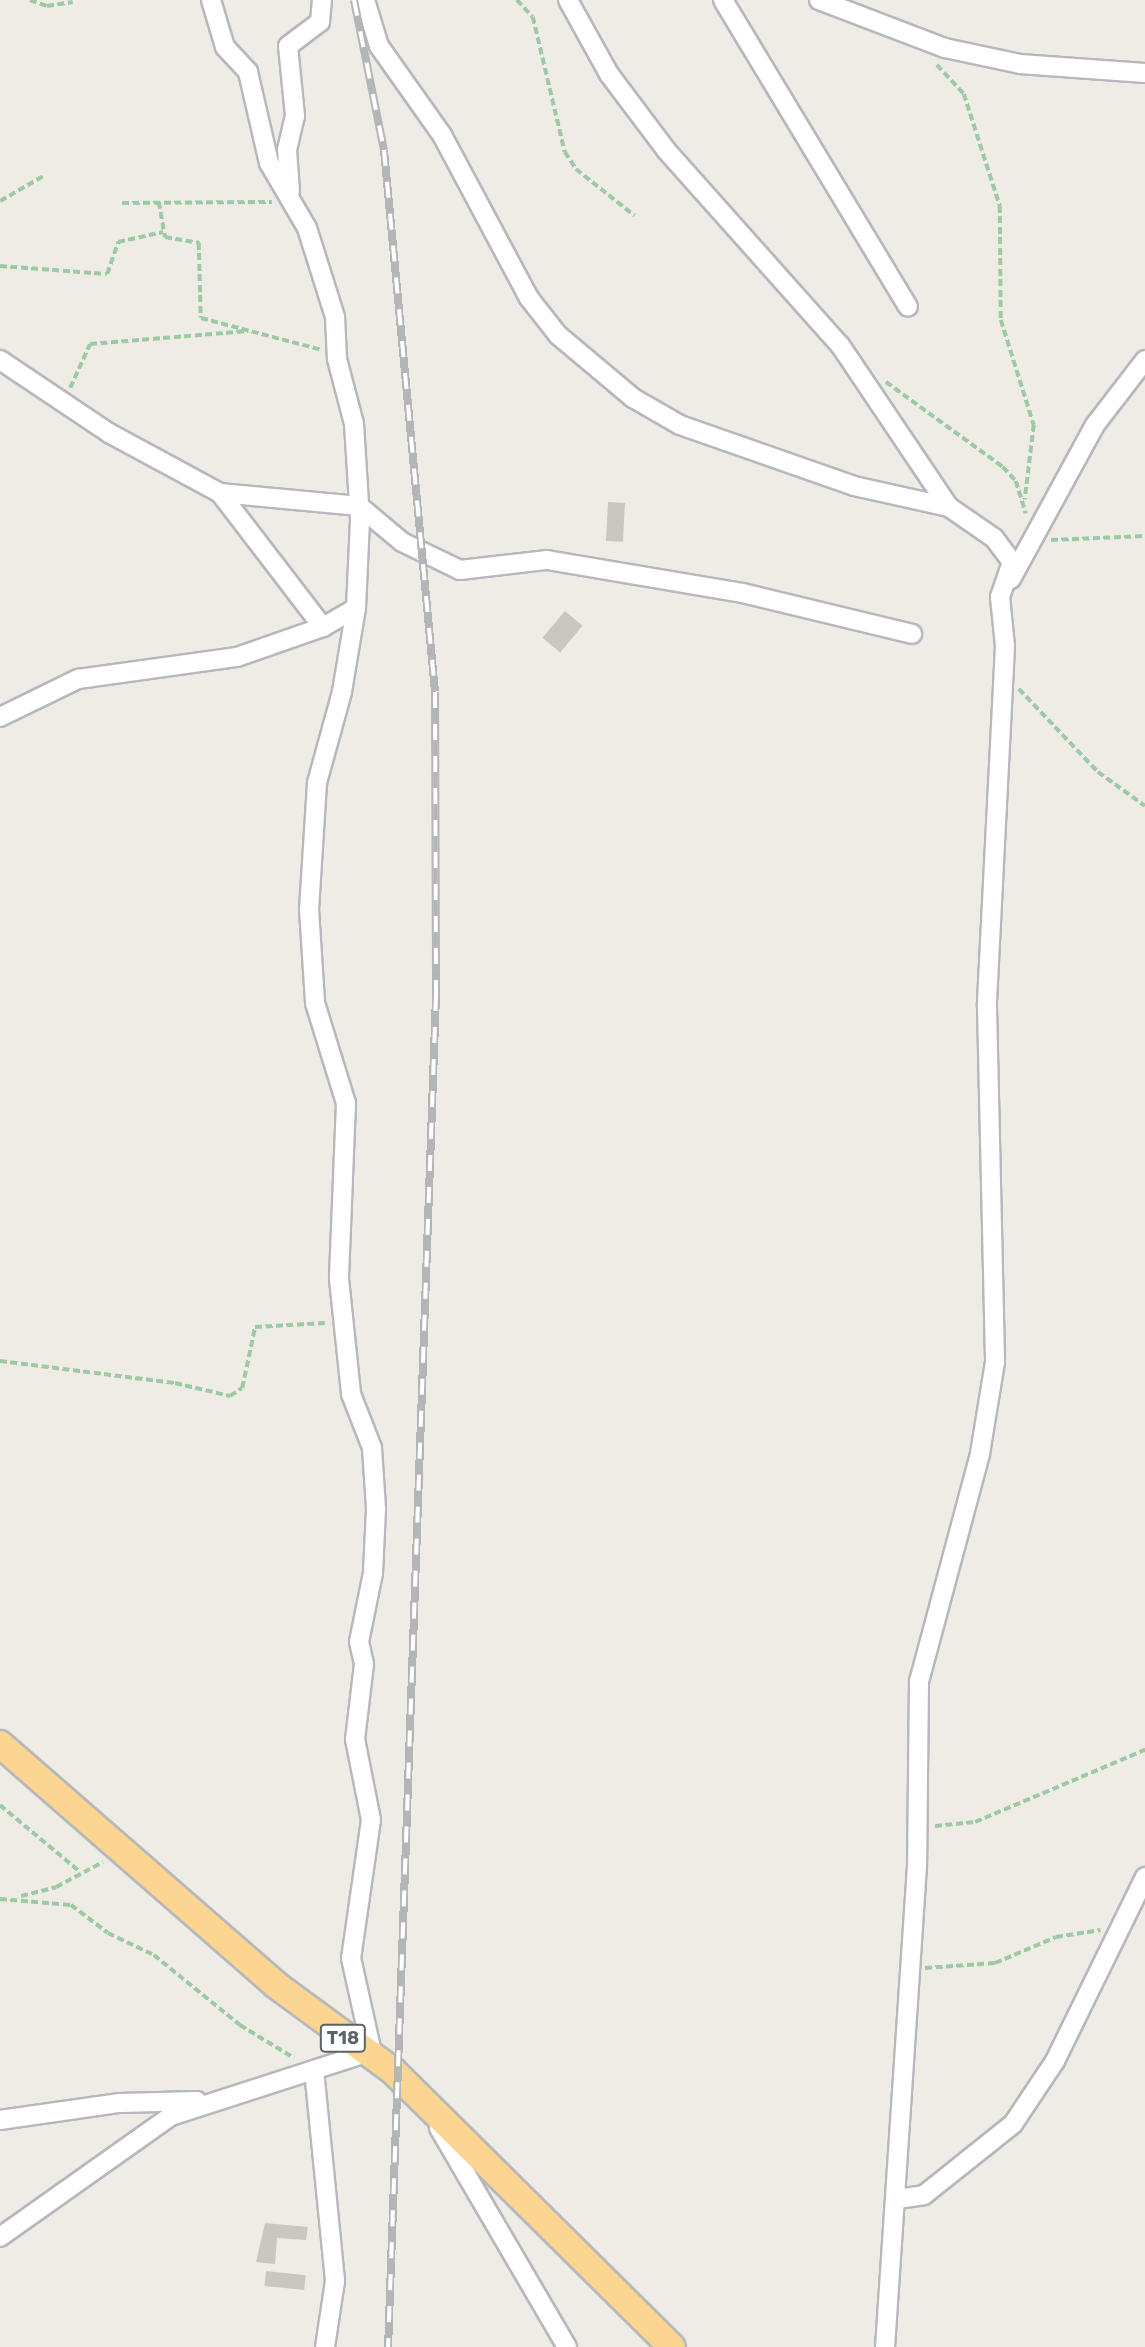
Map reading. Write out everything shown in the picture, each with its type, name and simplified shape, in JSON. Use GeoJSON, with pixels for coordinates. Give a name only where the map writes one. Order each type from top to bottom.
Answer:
{"type":"FeatureCollection","features":[{"type":"Feature","properties":{"kind":"highway","name":"T18"},"geometry":{"type":"LineString","coordinates":[[0,1744],[121,1854],[329,2029],[370,2055],[425,2104],[672,2347]]}},
{"type":"Feature","properties":{"kind":"street"},"geometry":{"type":"LineString","coordinates":[[1,2236],[159,2122],[212,2102],[370,2055],[351,1958],[371,1820],[355,1739],[364,1664],[359,1642],[373,1573],[376,1509],[372,1448],[353,1404],[344,1321],[338,1201],[346,1103],[316,1003],[309,909],[317,783],[342,692],[356,608],[359,506],[352,407],[337,355],[335,317],[307,228],[269,163],[248,72],[225,47],[211,0]]}},
{"type":"Feature","properties":{"kind":"street"},"geometry":{"type":"LineString","coordinates":[[291,200],[286,169],[295,116],[288,46],[320,22],[322,0]]}},
{"type":"Feature","properties":{"kind":"street"},"geometry":{"type":"LineString","coordinates":[[365,0],[379,46],[442,135],[529,298],[558,335],[633,398],[680,425],[853,486],[949,508]]}},
{"type":"Feature","properties":{"kind":"street"},"geometry":{"type":"LineString","coordinates":[[568,0],[609,74],[658,139],[840,345],[949,508],[1004,547],[1012,562],[1000,597],[1003,670],[987,1007],[995,1362],[980,1454],[919,1681],[919,1828],[897,2199],[885,2347]]}},
{"type":"Feature","properties":{"kind":"street"},"geometry":{"type":"LineString","coordinates":[[723,0],[908,307]]}},
{"type":"Feature","properties":{"kind":"street"},"geometry":{"type":"LineString","coordinates":[[819,0],[919,42],[1020,64],[1145,73]]}},
{"type":"Feature","properties":{"kind":"street"},"geometry":{"type":"LineString","coordinates":[[0,360],[65,404],[219,493],[323,627]]}},
{"type":"Feature","properties":{"kind":"street"},"geometry":{"type":"LineString","coordinates":[[1000,597],[1035,540],[1095,425],[1145,360]]}},
{"type":"Feature","properties":{"kind":"street"},"geometry":{"type":"LineString","coordinates":[[219,493],[359,506],[402,542],[460,570],[547,560],[743,593],[912,634]]}},
{"type":"Feature","properties":{"kind":"street"},"geometry":{"type":"LineString","coordinates":[[0,718],[78,679],[237,657],[323,627],[356,608]]}},
{"type":"Feature","properties":{"kind":"street"},"geometry":{"type":"LineString","coordinates":[[897,2199],[924,2195],[1013,2124],[1055,2061],[1145,1877]]}},
{"type":"Feature","properties":{"kind":"street"},"geometry":{"type":"LineString","coordinates":[[314,2070],[335,2281],[325,2347]]}},
{"type":"Feature","properties":{"kind":"street"},"geometry":{"type":"LineString","coordinates":[[0,2120],[120,2103],[212,2102]]}},
{"type":"Feature","properties":{"kind":"street"},"geometry":{"type":"LineString","coordinates":[[425,2104],[567,2347]]}},
{"type":"Feature","properties":{"kind":"path"},"geometry":{"type":"LineString","coordinates":[[30,0],[47,6],[73,2]]}},
{"type":"Feature","properties":{"kind":"path"},"geometry":{"type":"LineString","coordinates":[[517,0],[533,17],[565,152],[576,169],[635,216]]}},
{"type":"Feature","properties":{"kind":"path"},"geometry":{"type":"LineString","coordinates":[[919,42],[964,94],[1000,206],[1002,320],[1034,425],[1025,499],[1027,520]]}},
{"type":"Feature","properties":{"kind":"path"},"geometry":{"type":"LineString","coordinates":[[0,201],[45,175]]}},
{"type":"Feature","properties":{"kind":"path"},"geometry":{"type":"LineString","coordinates":[[122,204],[291,200]]}},
{"type":"Feature","properties":{"kind":"path"},"geometry":{"type":"LineString","coordinates":[[159,202],[163,232]]}},
{"type":"Feature","properties":{"kind":"path"},"geometry":{"type":"LineString","coordinates":[[0,266],[107,274],[113,271],[118,242],[163,232],[199,243],[201,318],[337,355]]}},
{"type":"Feature","properties":{"kind":"path"},"geometry":{"type":"LineString","coordinates":[[65,404],[81,352],[90,344],[250,331]]}},
{"type":"Feature","properties":{"kind":"path"},"geometry":{"type":"LineString","coordinates":[[880,376],[989,455],[1025,499]]}},
{"type":"Feature","properties":{"kind":"path"},"geometry":{"type":"LineString","coordinates":[[1035,540],[1145,536]]}},
{"type":"Feature","properties":{"kind":"path"},"geometry":{"type":"LineString","coordinates":[[1003,670],[1061,737],[1145,806]]}},
{"type":"Feature","properties":{"kind":"path"},"geometry":{"type":"LineString","coordinates":[[0,1361],[175,1383],[230,1396],[242,1388],[255,1327],[344,1321]]}},
{"type":"Feature","properties":{"kind":"path"},"geometry":{"type":"LineString","coordinates":[[919,1828],[975,1822],[1145,1751]]}},
{"type":"Feature","properties":{"kind":"path"},"geometry":{"type":"LineString","coordinates":[[0,1805],[78,1870]]}},
{"type":"Feature","properties":{"kind":"path"},"geometry":{"type":"LineString","coordinates":[[0,1899],[19,1897],[61,1885],[78,1870],[121,1854]]}},
{"type":"Feature","properties":{"kind":"path"},"geometry":{"type":"LineString","coordinates":[[19,1897],[71,1905],[108,1933],[154,1955],[240,2025],[314,2070]]}},
{"type":"Feature","properties":{"kind":"path"},"geometry":{"type":"LineString","coordinates":[[909,1965],[948,1971],[995,1963],[1127,1916]]}},
{"type":"Feature","properties":{"kind":"building"},"geometry":{"type":"Polygon","coordinates":[[[608,502],[625,503],[623,542],[606,541],[608,502]]]}},
{"type":"Feature","properties":{"kind":"building"},"geometry":{"type":"Polygon","coordinates":[[[565,611],[583,626],[560,653],[543,638],[565,611]]]}},
{"type":"Feature","properties":{"kind":"building"},"geometry":{"type":"Polygon","coordinates":[[[265,2223],[308,2227],[306,2240],[277,2238],[275,2264],[256,2262],[265,2223]]]}},
{"type":"Feature","properties":{"kind":"building"},"geometry":{"type":"Polygon","coordinates":[[[266,2271],[306,2275],[304,2290],[264,2286],[266,2271]]]}},
{"type":"Feature","properties":{"kind":"railway"},"geometry":{"type":"LineString","coordinates":[[354,0],[384,150],[435,692],[436,995],[388,2347]]}}]}
